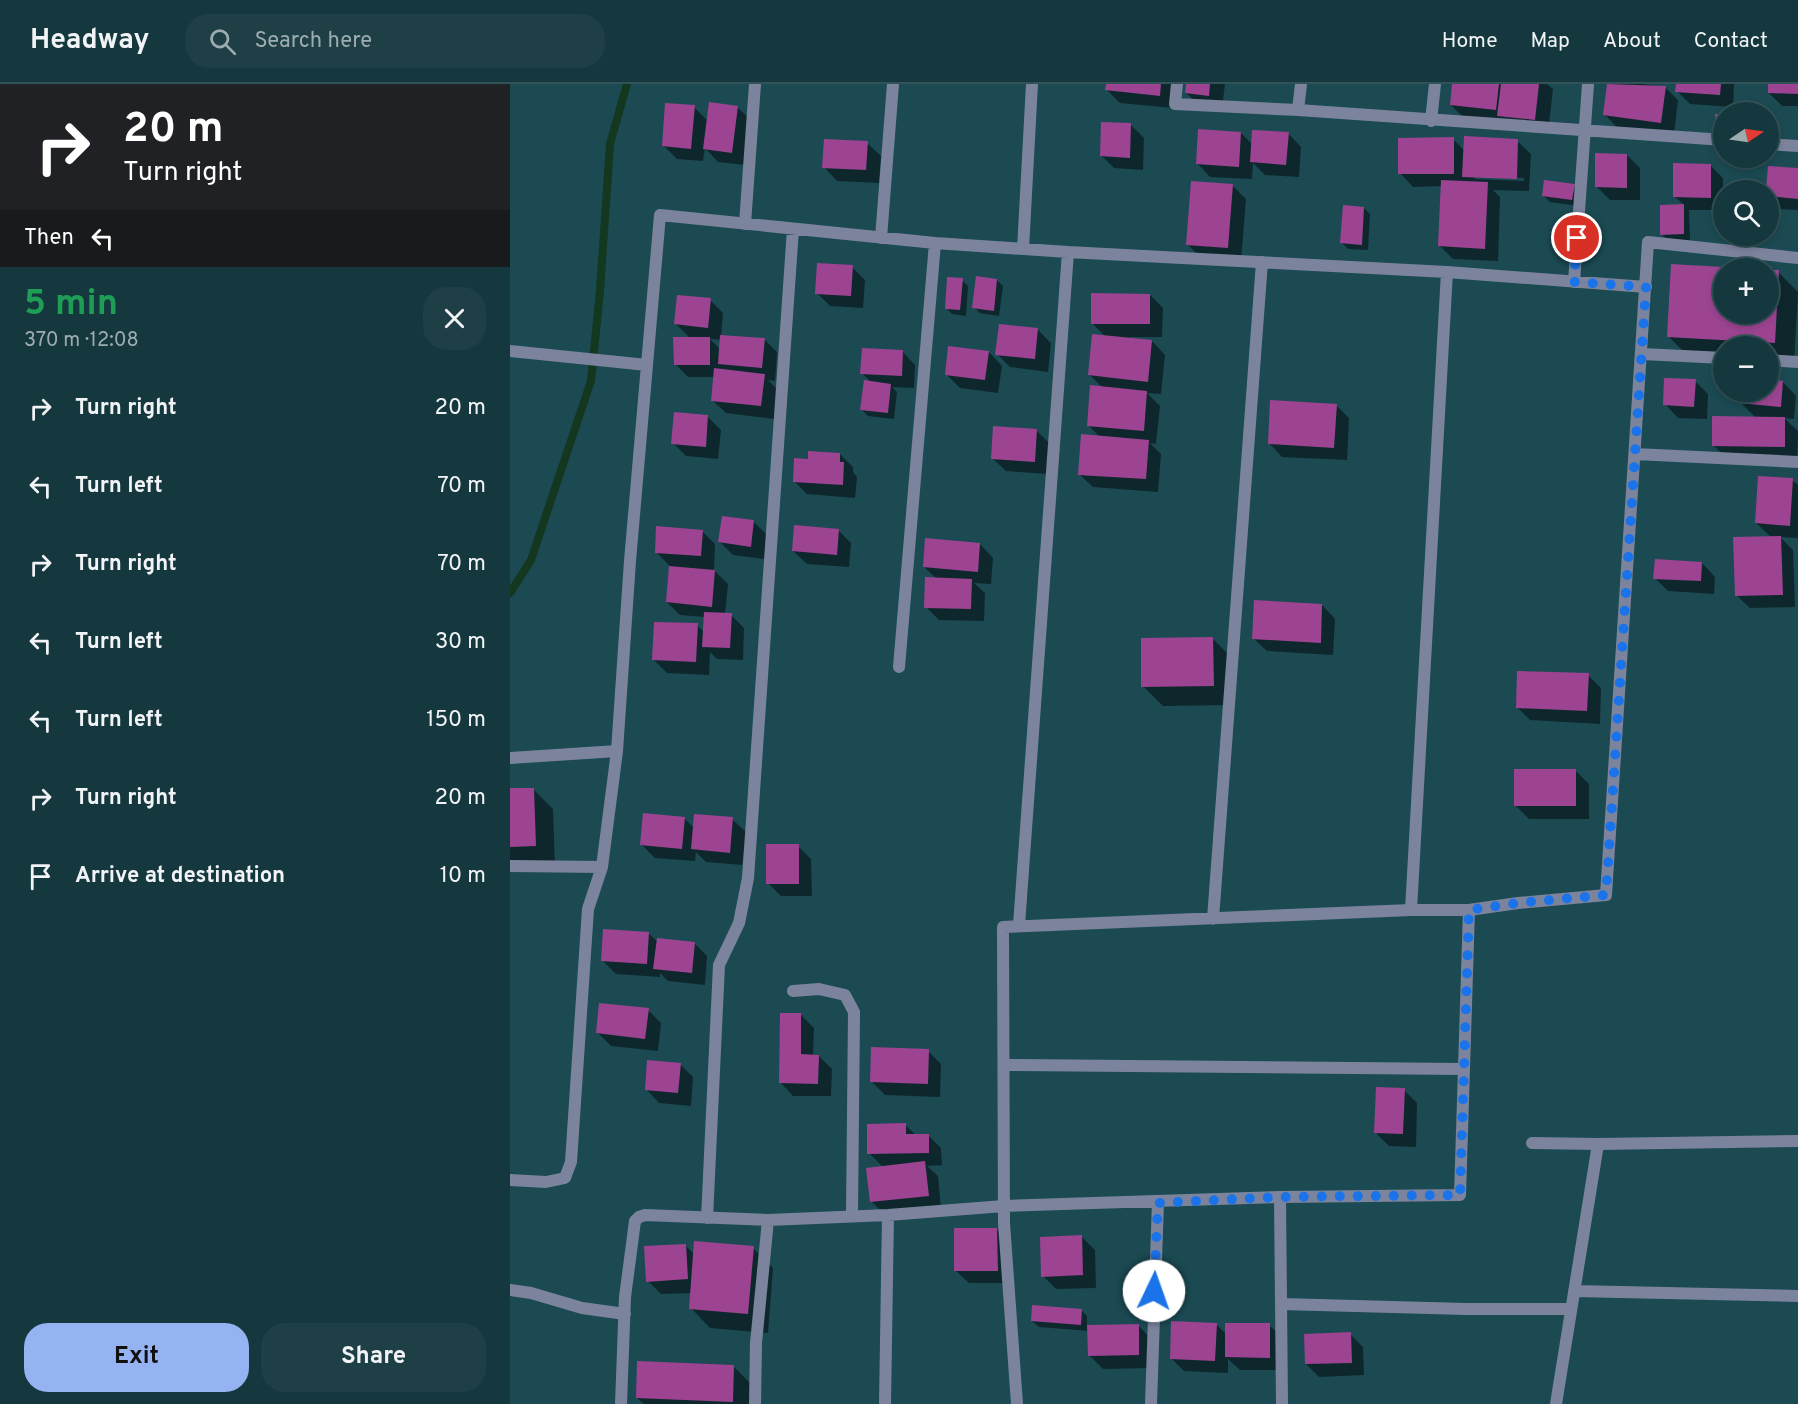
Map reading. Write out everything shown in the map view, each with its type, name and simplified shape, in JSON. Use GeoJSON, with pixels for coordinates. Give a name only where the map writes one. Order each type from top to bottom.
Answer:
{"type":"FeatureCollection","features":[{"type":"Feature","properties":{"kind":"street"},"geometry":{"type":"LineString","coordinates":[[745,224],[755,84]]}},
{"type":"Feature","properties":{"kind":"street"},"geometry":{"type":"LineString","coordinates":[[881,238],[893,84]]}},
{"type":"Feature","properties":{"kind":"street"},"geometry":{"type":"LineString","coordinates":[[1023,249],[1032,84]]}},
{"type":"Feature","properties":{"kind":"street"},"geometry":{"type":"LineString","coordinates":[[1177,84],[1175,105],[1298,110],[1713,139]]}},
{"type":"Feature","properties":{"kind":"street"},"geometry":{"type":"LineString","coordinates":[[1298,110],[1301,84]]}},
{"type":"Feature","properties":{"kind":"street"},"geometry":{"type":"LineString","coordinates":[[1431,121],[1435,84]]}},
{"type":"Feature","properties":{"kind":"street"},"geometry":{"type":"LineString","coordinates":[[1574,282],[1588,84]]}},
{"type":"Feature","properties":{"kind":"street"},"geometry":{"type":"LineString","coordinates":[[1779,145],[1798,146]]}},
{"type":"Feature","properties":{"kind":"street"},"geometry":{"type":"LineString","coordinates":[[510,1180],[546,1182],[565,1178],[571,1162],[588,909],[602,867],[617,751],[630,561],[660,215],[935,243],[1447,272],[1646,287]]}},
{"type":"Feature","properties":{"kind":"street"},"geometry":{"type":"LineString","coordinates":[[707,1218],[720,965],[739,923],[748,878],[793,229]]}},
{"type":"Feature","properties":{"kind":"street"},"geometry":{"type":"LineString","coordinates":[[1017,1404],[1004,1206],[1003,927],[1411,910],[1469,910],[1606,895],[1648,242],[1798,258]]}},
{"type":"Feature","properties":{"kind":"street"},"geometry":{"type":"LineString","coordinates":[[899,667],[935,243]]}},
{"type":"Feature","properties":{"kind":"street"},"geometry":{"type":"LineString","coordinates":[[1019,925],[1068,252]]}},
{"type":"Feature","properties":{"kind":"street"},"geometry":{"type":"LineString","coordinates":[[1213,918],[1262,262]]}},
{"type":"Feature","properties":{"kind":"street"},"geometry":{"type":"LineString","coordinates":[[1411,910],[1447,272]]}},
{"type":"Feature","properties":{"kind":"street"},"geometry":{"type":"LineString","coordinates":[[510,351],[647,365]]}},
{"type":"Feature","properties":{"kind":"street"},"geometry":{"type":"LineString","coordinates":[[1642,354],[1713,357]]}},
{"type":"Feature","properties":{"kind":"street"},"geometry":{"type":"LineString","coordinates":[[1779,361],[1798,362]]}},
{"type":"Feature","properties":{"kind":"street"},"geometry":{"type":"LineString","coordinates":[[1635,454],[1798,462]]}},
{"type":"Feature","properties":{"kind":"street"},"geometry":{"type":"LineString","coordinates":[[510,758],[617,751]]}},
{"type":"Feature","properties":{"kind":"street"},"geometry":{"type":"LineString","coordinates":[[510,866],[602,867]]}},
{"type":"Feature","properties":{"kind":"street"},"geometry":{"type":"LineString","coordinates":[[621,1404],[625,1314],[635,1221],[645,1215],[768,1220],[888,1215],[1004,1206],[1158,1203],[1280,1197],[1460,1195],[1469,910]]}},
{"type":"Feature","properties":{"kind":"street"},"geometry":{"type":"LineString","coordinates":[[793,991],[819,989],[845,996],[854,1012],[852,1215]]}},
{"type":"Feature","properties":{"kind":"street"},"geometry":{"type":"LineString","coordinates":[[1005,1065],[1463,1069]]}},
{"type":"Feature","properties":{"kind":"street"},"geometry":{"type":"LineString","coordinates":[[1532,1143],[1798,1141]]}},
{"type":"Feature","properties":{"kind":"street"},"geometry":{"type":"LineString","coordinates":[[1556,1404],[1598,1144]]}},
{"type":"Feature","properties":{"kind":"street"},"geometry":{"type":"LineString","coordinates":[[1280,1197],[1282,1404]]}},
{"type":"Feature","properties":{"kind":"street"},"geometry":{"type":"LineString","coordinates":[[1150,1404],[1158,1203]]}},
{"type":"Feature","properties":{"kind":"street"},"geometry":{"type":"LineString","coordinates":[[885,1404],[888,1215]]}},
{"type":"Feature","properties":{"kind":"street"},"geometry":{"type":"LineString","coordinates":[[755,1404],[756,1343],[768,1220]]}},
{"type":"Feature","properties":{"kind":"street"},"geometry":{"type":"LineString","coordinates":[[510,1290],[531,1293],[582,1308],[625,1314]]}},
{"type":"Feature","properties":{"kind":"street"},"geometry":{"type":"LineString","coordinates":[[1574,1291],[1798,1296]]}},
{"type":"Feature","properties":{"kind":"street"},"geometry":{"type":"LineString","coordinates":[[1281,1304],[1466,1309],[1571,1309]]}},
{"type":"Feature","properties":{"kind":"building"},"geometry":{"type":"Polygon","coordinates":[[[1106,84],[1161,84],[1160,96],[1105,90],[1106,84]]]}},
{"type":"Feature","properties":{"kind":"building"},"geometry":{"type":"Polygon","coordinates":[[[1186,84],[1210,84],[1209,96],[1185,93],[1186,84]]]}},
{"type":"Feature","properties":{"kind":"building"},"geometry":{"type":"Polygon","coordinates":[[[1452,84],[1499,84],[1496,110],[1450,105],[1452,84]]]}},
{"type":"Feature","properties":{"kind":"building"},"geometry":{"type":"Polygon","coordinates":[[[1501,84],[1539,84],[1535,120],[1497,116],[1501,84]]]}},
{"type":"Feature","properties":{"kind":"building"},"geometry":{"type":"Polygon","coordinates":[[[1607,84],[1666,86],[1661,123],[1603,115],[1607,84]]]}},
{"type":"Feature","properties":{"kind":"building"},"geometry":{"type":"Polygon","coordinates":[[[1676,84],[1721,84],[1720,95],[1675,92],[1676,84]]]}},
{"type":"Feature","properties":{"kind":"building"},"geometry":{"type":"Polygon","coordinates":[[[1768,84],[1798,84],[1798,94],[1768,93],[1768,84]]]}},
{"type":"Feature","properties":{"kind":"building"},"geometry":{"type":"Polygon","coordinates":[[[709,102],[738,106],[732,153],[703,149],[709,102]]]}},
{"type":"Feature","properties":{"kind":"building"},"geometry":{"type":"Polygon","coordinates":[[[665,103],[695,105],[691,149],[662,146],[665,103]]]}},
{"type":"Feature","properties":{"kind":"building"},"geometry":{"type":"Polygon","coordinates":[[[1101,122],[1131,123],[1130,158],[1100,156],[1101,122]]]}},
{"type":"Feature","properties":{"kind":"building"},"geometry":{"type":"Polygon","coordinates":[[[1198,129],[1241,132],[1239,167],[1196,164],[1198,129]]]}},
{"type":"Feature","properties":{"kind":"building"},"geometry":{"type":"Polygon","coordinates":[[[1252,130],[1289,132],[1286,165],[1250,162],[1252,130]]]}},
{"type":"Feature","properties":{"kind":"building"},"geometry":{"type":"Polygon","coordinates":[[[1464,136],[1518,139],[1517,179],[1462,177],[1464,136]]]}},
{"type":"Feature","properties":{"kind":"building"},"geometry":{"type":"Polygon","coordinates":[[[1454,137],[1454,174],[1398,174],[1398,138],[1454,137]]]}},
{"type":"Feature","properties":{"kind":"building"},"geometry":{"type":"Polygon","coordinates":[[[824,139],[868,141],[866,170],[822,168],[824,139]]]}},
{"type":"Feature","properties":{"kind":"building"},"geometry":{"type":"Polygon","coordinates":[[[1595,153],[1627,154],[1627,188],[1595,187],[1595,153]]]}},
{"type":"Feature","properties":{"kind":"building"},"geometry":{"type":"Polygon","coordinates":[[[1673,163],[1711,164],[1711,198],[1673,197],[1673,163]]]}},
{"type":"Feature","properties":{"kind":"building"},"geometry":{"type":"Polygon","coordinates":[[[1768,168],[1798,168],[1798,199],[1779,197],[1779,180],[1767,180],[1768,168]]]}},
{"type":"Feature","properties":{"kind":"building"},"geometry":{"type":"Polygon","coordinates":[[[1441,180],[1488,182],[1485,249],[1438,246],[1441,180]]]}},
{"type":"Feature","properties":{"kind":"building"},"geometry":{"type":"Polygon","coordinates":[[[1544,180],[1575,184],[1572,200],[1542,196],[1544,180]]]}},
{"type":"Feature","properties":{"kind":"building"},"geometry":{"type":"Polygon","coordinates":[[[1191,181],[1233,184],[1228,248],[1186,245],[1191,181]]]}},
{"type":"Feature","properties":{"kind":"building"},"geometry":{"type":"Polygon","coordinates":[[[1684,204],[1684,234],[1660,235],[1660,205],[1684,204]]]}},
{"type":"Feature","properties":{"kind":"building"},"geometry":{"type":"Polygon","coordinates":[[[1343,205],[1364,207],[1362,245],[1340,243],[1343,205]]]}},
{"type":"Feature","properties":{"kind":"building"},"geometry":{"type":"Polygon","coordinates":[[[817,263],[853,265],[851,296],[815,294],[817,263]]]}},
{"type":"Feature","properties":{"kind":"building"},"geometry":{"type":"Polygon","coordinates":[[[1671,264],[1713,266],[1713,324],[1776,324],[1775,336],[1713,336],[1713,340],[1667,337],[1671,264]]]}},
{"type":"Feature","properties":{"kind":"building"},"geometry":{"type":"Polygon","coordinates":[[[976,276],[997,279],[994,311],[972,308],[976,276]]]}},
{"type":"Feature","properties":{"kind":"building"},"geometry":{"type":"Polygon","coordinates":[[[947,277],[963,278],[960,310],[945,309],[947,277]]]}},
{"type":"Feature","properties":{"kind":"building"},"geometry":{"type":"Polygon","coordinates":[[[1091,293],[1150,294],[1150,324],[1091,324],[1091,293]]]}},
{"type":"Feature","properties":{"kind":"building"},"geometry":{"type":"Polygon","coordinates":[[[677,295],[711,298],[708,328],[674,324],[677,295]]]}},
{"type":"Feature","properties":{"kind":"building"},"geometry":{"type":"Polygon","coordinates":[[[999,324],[1038,328],[1035,359],[995,355],[999,324]]]}},
{"type":"Feature","properties":{"kind":"building"},"geometry":{"type":"Polygon","coordinates":[[[1092,334],[1152,340],[1148,382],[1088,375],[1092,334]]]}},
{"type":"Feature","properties":{"kind":"building"},"geometry":{"type":"Polygon","coordinates":[[[720,335],[765,338],[762,368],[718,364],[720,335]]]}},
{"type":"Feature","properties":{"kind":"building"},"geometry":{"type":"Polygon","coordinates":[[[673,337],[710,337],[710,365],[674,365],[673,337]]]}},
{"type":"Feature","properties":{"kind":"building"},"geometry":{"type":"Polygon","coordinates":[[[948,346],[989,351],[985,380],[945,375],[948,346]]]}},
{"type":"Feature","properties":{"kind":"building"},"geometry":{"type":"Polygon","coordinates":[[[862,348],[903,350],[902,376],[860,374],[862,348]]]}},
{"type":"Feature","properties":{"kind":"building"},"geometry":{"type":"Polygon","coordinates":[[[714,368],[765,374],[761,406],[711,401],[714,368]]]}},
{"type":"Feature","properties":{"kind":"building"},"geometry":{"type":"Polygon","coordinates":[[[1664,378],[1696,379],[1694,407],[1663,405],[1664,378]]]}},
{"type":"Feature","properties":{"kind":"building"},"geometry":{"type":"Polygon","coordinates":[[[864,380],[891,384],[888,413],[860,410],[864,380]]]}},
{"type":"Feature","properties":{"kind":"building"},"geometry":{"type":"Polygon","coordinates":[[[1779,380],[1783,381],[1781,407],[1739,403],[1779,402],[1779,380]]]}},
{"type":"Feature","properties":{"kind":"building"},"geometry":{"type":"Polygon","coordinates":[[[1090,385],[1147,391],[1144,431],[1087,426],[1090,385]]]}},
{"type":"Feature","properties":{"kind":"building"},"geometry":{"type":"Polygon","coordinates":[[[1270,400],[1337,404],[1334,448],[1268,444],[1270,400]]]}},
{"type":"Feature","properties":{"kind":"building"},"geometry":{"type":"Polygon","coordinates":[[[674,412],[708,415],[706,447],[671,444],[674,412]]]}},
{"type":"Feature","properties":{"kind":"building"},"geometry":{"type":"Polygon","coordinates":[[[1712,416],[1785,417],[1785,447],[1712,446],[1712,416]]]}},
{"type":"Feature","properties":{"kind":"building"},"geometry":{"type":"Polygon","coordinates":[[[993,426],[1037,429],[1035,462],[991,459],[993,426]]]}},
{"type":"Feature","properties":{"kind":"building"},"geometry":{"type":"Polygon","coordinates":[[[1081,434],[1149,440],[1146,479],[1078,475],[1081,434]]]}},
{"type":"Feature","properties":{"kind":"building"},"geometry":{"type":"Polygon","coordinates":[[[808,451],[840,453],[840,462],[844,462],[843,485],[793,482],[794,458],[808,459],[808,451]]]}},
{"type":"Feature","properties":{"kind":"building"},"geometry":{"type":"Polygon","coordinates":[[[1758,476],[1793,478],[1790,526],[1755,523],[1758,476]]]}},
{"type":"Feature","properties":{"kind":"building"},"geometry":{"type":"Polygon","coordinates":[[[722,516],[754,520],[751,547],[718,542],[722,516]]]}},
{"type":"Feature","properties":{"kind":"building"},"geometry":{"type":"Polygon","coordinates":[[[794,525],[839,529],[837,555],[792,551],[794,525]]]}},
{"type":"Feature","properties":{"kind":"building"},"geometry":{"type":"Polygon","coordinates":[[[656,526],[703,530],[701,556],[655,553],[656,526]]]}},
{"type":"Feature","properties":{"kind":"building"},"geometry":{"type":"Polygon","coordinates":[[[1781,536],[1783,595],[1735,596],[1733,537],[1781,536]]]}},
{"type":"Feature","properties":{"kind":"building"},"geometry":{"type":"Polygon","coordinates":[[[925,538],[980,543],[978,572],[923,567],[925,538]]]}},
{"type":"Feature","properties":{"kind":"building"},"geometry":{"type":"Polygon","coordinates":[[[1655,559],[1702,562],[1701,581],[1653,579],[1655,559]]]}},
{"type":"Feature","properties":{"kind":"building"},"geometry":{"type":"Polygon","coordinates":[[[669,566],[715,570],[712,607],[666,602],[669,566]]]}},
{"type":"Feature","properties":{"kind":"building"},"geometry":{"type":"Polygon","coordinates":[[[925,577],[972,579],[971,609],[924,608],[925,577]]]}},
{"type":"Feature","properties":{"kind":"building"},"geometry":{"type":"Polygon","coordinates":[[[1254,600],[1322,604],[1321,643],[1252,639],[1254,600]]]}},
{"type":"Feature","properties":{"kind":"building"},"geometry":{"type":"Polygon","coordinates":[[[704,612],[732,613],[730,648],[702,647],[704,612]]]}},
{"type":"Feature","properties":{"kind":"building"},"geometry":{"type":"Polygon","coordinates":[[[654,622],[698,623],[696,662],[652,660],[654,622]]]}},
{"type":"Feature","properties":{"kind":"building"},"geometry":{"type":"Polygon","coordinates":[[[1213,637],[1214,686],[1141,687],[1141,638],[1213,637]]]}},
{"type":"Feature","properties":{"kind":"building"},"geometry":{"type":"Polygon","coordinates":[[[1517,671],[1589,673],[1587,711],[1516,708],[1517,671]]]}},
{"type":"Feature","properties":{"kind":"building"},"geometry":{"type":"Polygon","coordinates":[[[1514,769],[1576,769],[1576,806],[1514,806],[1514,769]]]}},
{"type":"Feature","properties":{"kind":"building"},"geometry":{"type":"Polygon","coordinates":[[[510,788],[534,788],[536,846],[510,847],[510,788]]]}},
{"type":"Feature","properties":{"kind":"building"},"geometry":{"type":"Polygon","coordinates":[[[643,813],[685,817],[682,849],[640,845],[643,813]]]}},
{"type":"Feature","properties":{"kind":"building"},"geometry":{"type":"Polygon","coordinates":[[[694,814],[733,817],[730,853],[691,849],[694,814]]]}},
{"type":"Feature","properties":{"kind":"building"},"geometry":{"type":"Polygon","coordinates":[[[766,844],[799,844],[799,884],[766,884],[766,844]]]}},
{"type":"Feature","properties":{"kind":"building"},"geometry":{"type":"Polygon","coordinates":[[[603,929],[649,932],[647,964],[601,961],[603,929]]]}},
{"type":"Feature","properties":{"kind":"building"},"geometry":{"type":"Polygon","coordinates":[[[657,938],[695,942],[692,973],[653,969],[657,938]]]}},
{"type":"Feature","properties":{"kind":"building"},"geometry":{"type":"Polygon","coordinates":[[[599,1003],[649,1008],[645,1039],[596,1033],[599,1003]]]}},
{"type":"Feature","properties":{"kind":"building"},"geometry":{"type":"Polygon","coordinates":[[[780,1013],[801,1013],[801,1054],[819,1055],[818,1084],[779,1083],[780,1013]]]}},
{"type":"Feature","properties":{"kind":"building"},"geometry":{"type":"Polygon","coordinates":[[[871,1047],[929,1049],[928,1084],[870,1082],[871,1047]]]}},
{"type":"Feature","properties":{"kind":"building"},"geometry":{"type":"Polygon","coordinates":[[[647,1060],[681,1063],[678,1093],[645,1090],[647,1060]]]}},
{"type":"Feature","properties":{"kind":"building"},"geometry":{"type":"Polygon","coordinates":[[[1376,1087],[1405,1088],[1403,1134],[1374,1133],[1376,1087]]]}},
{"type":"Feature","properties":{"kind":"building"},"geometry":{"type":"Polygon","coordinates":[[[906,1123],[906,1134],[929,1134],[929,1153],[867,1154],[867,1124],[906,1123]]]}},
{"type":"Feature","properties":{"kind":"building"},"geometry":{"type":"Polygon","coordinates":[[[925,1161],[929,1196],[870,1202],[866,1168],[925,1161]]]}},
{"type":"Feature","properties":{"kind":"building"},"geometry":{"type":"Polygon","coordinates":[[[954,1228],[997,1228],[998,1271],[954,1271],[954,1228]]]}},
{"type":"Feature","properties":{"kind":"building"},"geometry":{"type":"Polygon","coordinates":[[[1082,1235],[1083,1275],[1041,1277],[1040,1237],[1082,1235]]]}},
{"type":"Feature","properties":{"kind":"building"},"geometry":{"type":"Polygon","coordinates":[[[694,1241],[754,1246],[748,1314],[689,1309],[694,1241]]]}},
{"type":"Feature","properties":{"kind":"building"},"geometry":{"type":"Polygon","coordinates":[[[686,1244],[688,1279],[646,1282],[644,1246],[686,1244]]]}},
{"type":"Feature","properties":{"kind":"building"},"geometry":{"type":"Polygon","coordinates":[[[1032,1305],[1082,1309],[1081,1325],[1031,1321],[1032,1305]]]}},
{"type":"Feature","properties":{"kind":"building"},"geometry":{"type":"Polygon","coordinates":[[[1171,1321],[1217,1323],[1215,1361],[1170,1359],[1171,1321]]]}},
{"type":"Feature","properties":{"kind":"building"},"geometry":{"type":"Polygon","coordinates":[[[1225,1323],[1270,1323],[1270,1358],[1225,1357],[1225,1323]]]}},
{"type":"Feature","properties":{"kind":"building"},"geometry":{"type":"Polygon","coordinates":[[[1139,1324],[1139,1355],[1088,1356],[1087,1325],[1139,1324]]]}},
{"type":"Feature","properties":{"kind":"building"},"geometry":{"type":"Polygon","coordinates":[[[1351,1332],[1352,1363],[1305,1364],[1304,1334],[1351,1332]]]}},
{"type":"Feature","properties":{"kind":"building"},"geometry":{"type":"Polygon","coordinates":[[[637,1361],[734,1365],[733,1402],[636,1398],[637,1361]]]}},
{"type":"Feature","properties":{"kind":"waterway"},"geometry":{"type":"LineString","coordinates":[[510,593],[531,560],[591,381],[610,144],[627,84]]}},
{"type":"Feature","properties":{"kind":"route"},"geometry":{"type":"LineString","coordinates":[[1154,1291],[1158,1203],[1280,1197],[1460,1195],[1469,910],[1606,895],[1646,287],[1574,282],[1577,238]]}}]}
